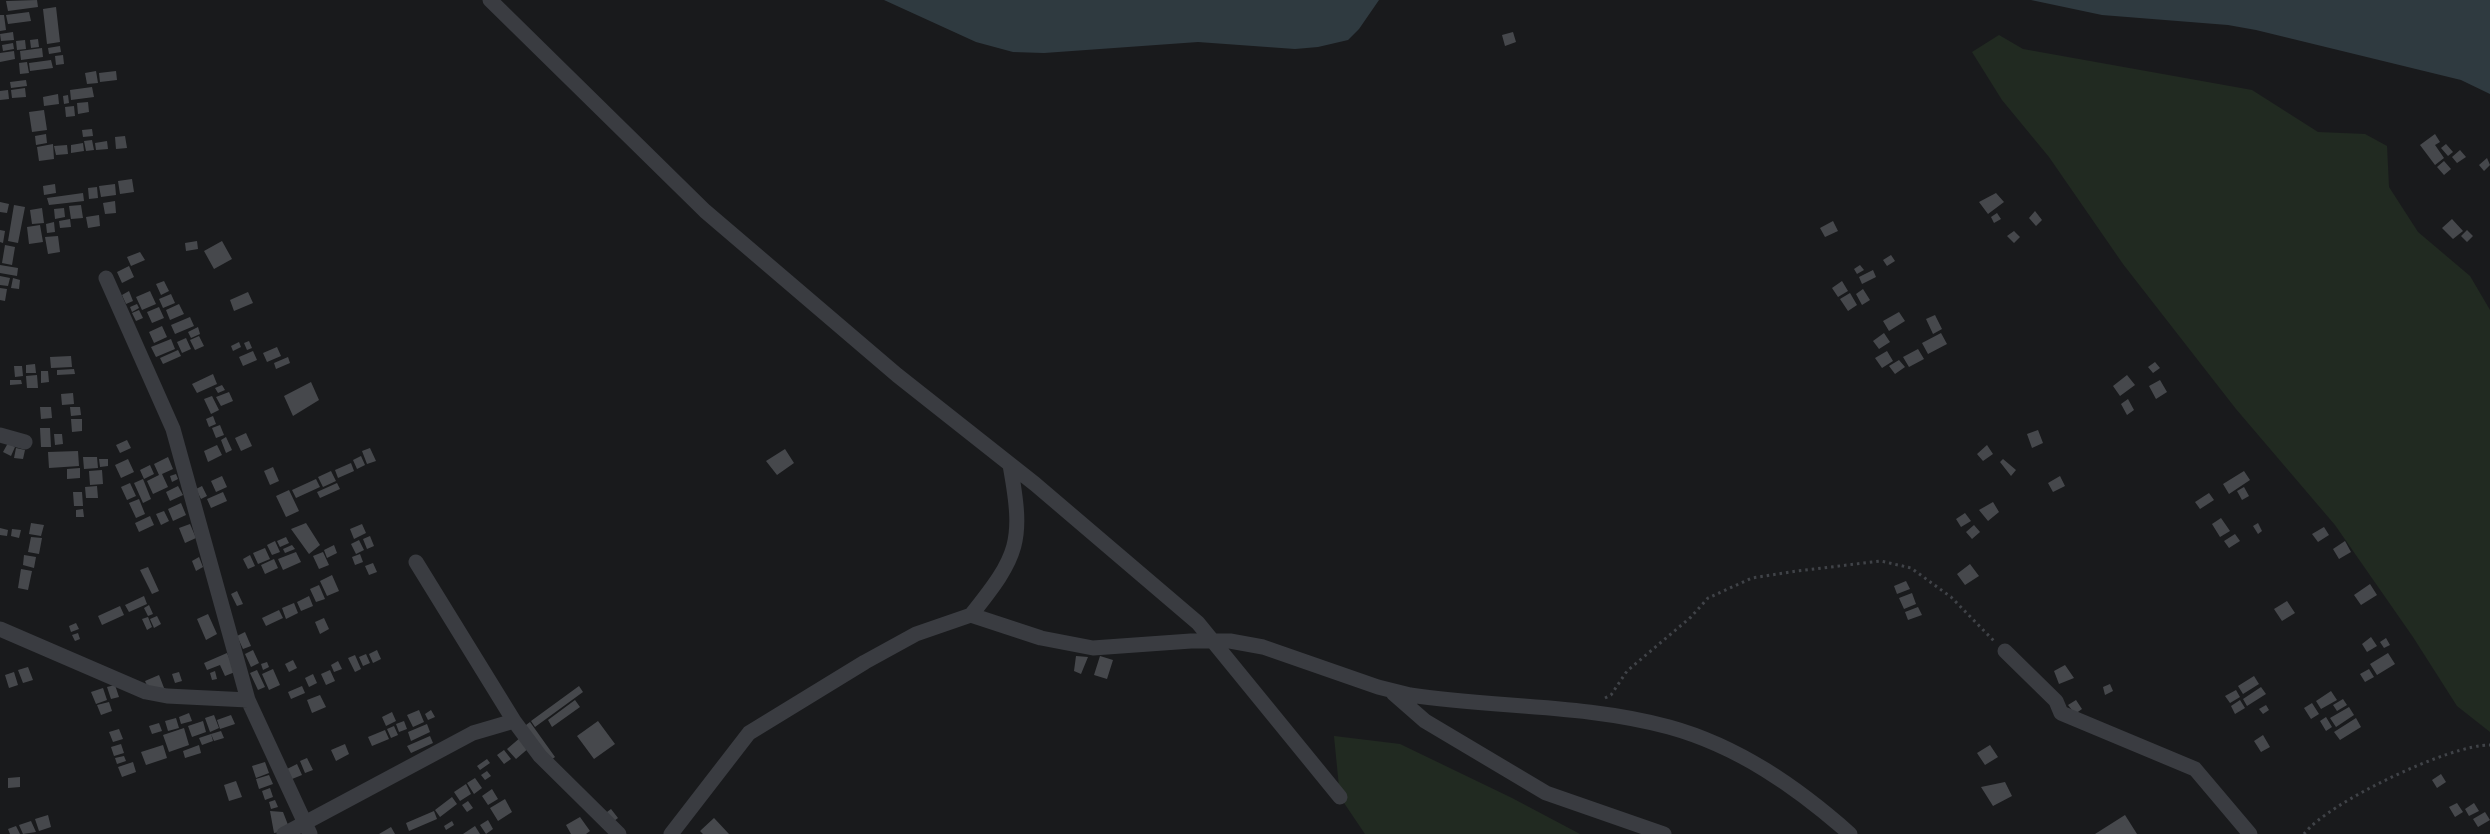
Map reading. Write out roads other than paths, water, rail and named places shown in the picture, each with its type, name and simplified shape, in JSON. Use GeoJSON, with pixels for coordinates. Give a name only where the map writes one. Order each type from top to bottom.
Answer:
{"type":"FeatureCollection","features":[{"type":"Feature","properties":{"kind":"street"},"geometry":{"type":"LineString","coordinates":[[490,0],[705,211],[897,375],[1010,465],[1198,623],[1340,797]]}},
{"type":"Feature","properties":{"kind":"street"},"geometry":{"type":"LineString","coordinates":[[106,278],[173,429],[248,700],[308,828]]}},
{"type":"Feature","properties":{"kind":"street"},"geometry":{"type":"LineString","coordinates":[[0,435],[25,442]]}},
{"type":"Feature","properties":{"kind":"street"},"geometry":{"type":"LineString","coordinates":[[671,834],[749,733],[865,662],[916,634],[971,615],[999,580],[1014,548],[1017,512],[1010,465]]}},
{"type":"Feature","properties":{"kind":"street"},"geometry":{"type":"LineString","coordinates":[[416,562],[514,721],[540,756],[619,834]]}},
{"type":"Feature","properties":{"kind":"street"},"geometry":{"type":"LineString","coordinates":[[971,615],[1041,638],[1093,648],[1213,641],[1263,647],[1391,691],[1430,698],[1626,718],[1670,727],[1712,742],[1753,762],[1791,785],[1850,834]]}},
{"type":"Feature","properties":{"kind":"street"},"geometry":{"type":"LineString","coordinates":[[0,629],[146,692],[167,696],[248,700]]}},
{"type":"Feature","properties":{"kind":"street"},"geometry":{"type":"LineString","coordinates":[[2005,651],[2056,701],[2061,713],[2196,768],[2250,834]]}},
{"type":"Feature","properties":{"kind":"street"},"geometry":{"type":"LineString","coordinates":[[1391,691],[1425,721],[1546,793],[1664,834]]}},
{"type":"Feature","properties":{"kind":"street"},"geometry":{"type":"LineString","coordinates":[[284,834],[308,828],[473,733],[514,721]]}}]}
